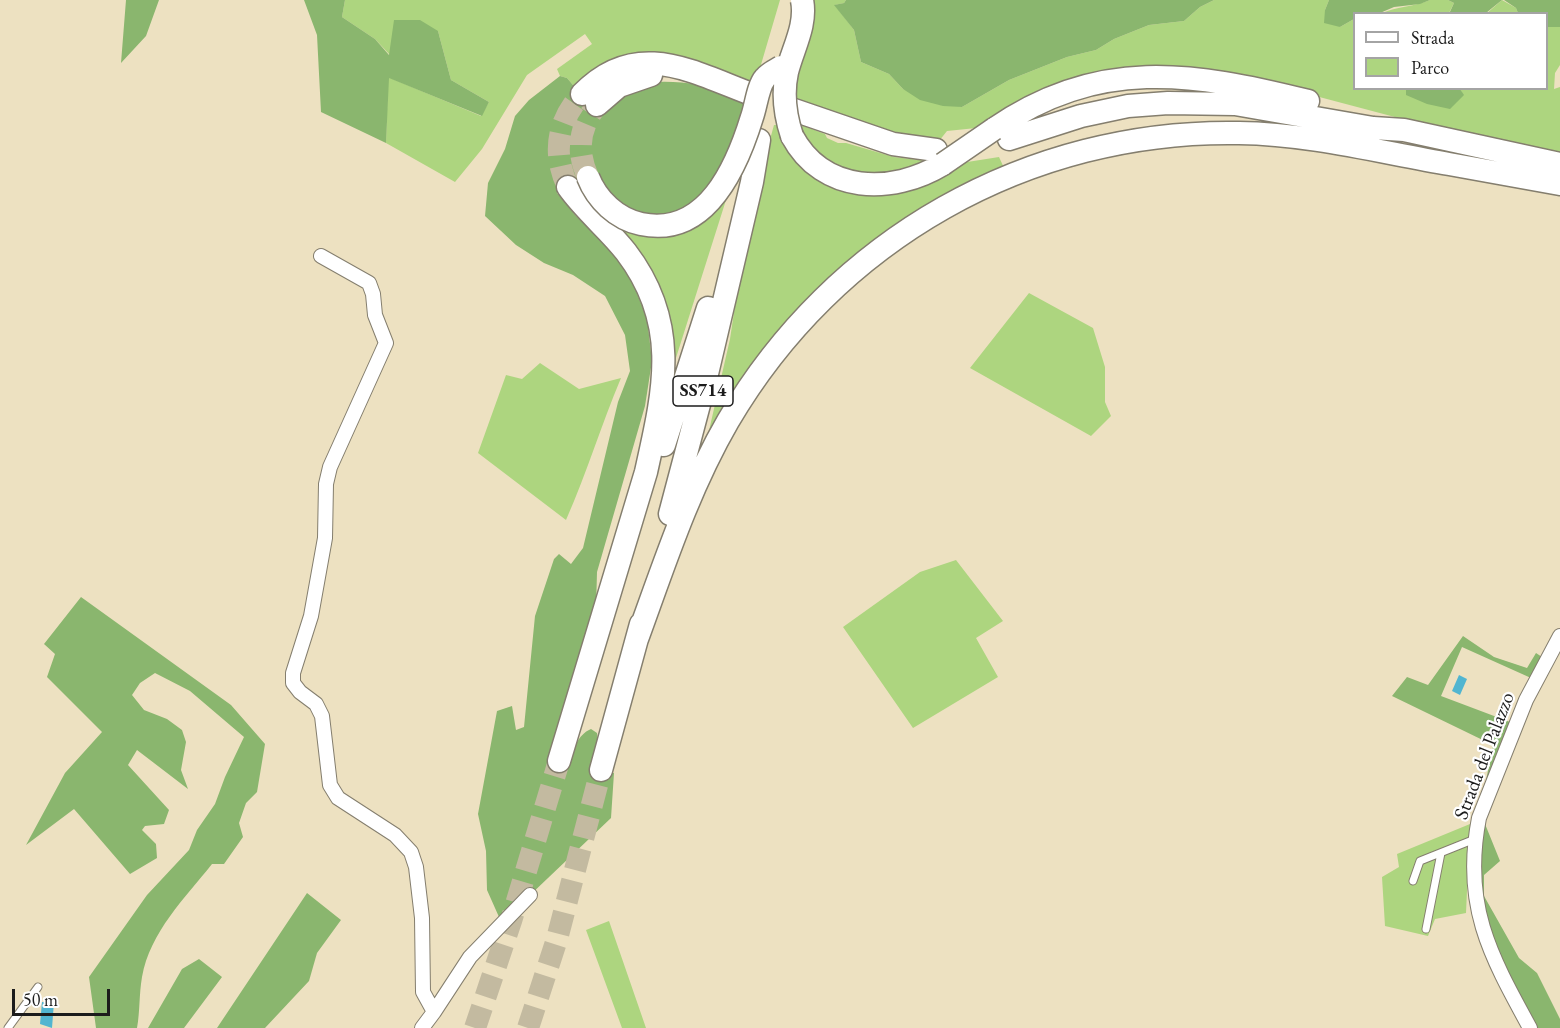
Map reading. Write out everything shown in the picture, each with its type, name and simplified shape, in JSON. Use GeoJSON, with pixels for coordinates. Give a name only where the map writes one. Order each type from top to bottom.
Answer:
{"type":"FeatureCollection","features":[{"type":"Feature","properties":{"kind":"highway","name":"SS714"},"geometry":{"type":"LineString","coordinates":[[559,761],[613,588],[682,392],[744,180],[759,140],[801,0]]}},
{"type":"Feature","properties":{"kind":"highway"},"geometry":{"type":"LineString","coordinates":[[801,0],[805,14],[785,84],[785,111],[792,136],[801,152],[819,169],[832,177],[852,183],[869,186],[918,177],[940,157],[1001,134],[1109,109],[1148,104],[1235,104],[1373,128],[1404,130],[1560,164]]}},
{"type":"Feature","properties":{"kind":"highway"},"geometry":{"type":"LineString","coordinates":[[590,99],[594,82],[629,65],[648,63],[694,70],[715,81],[754,95]]}},
{"type":"Feature","properties":{"kind":"highway"},"geometry":{"type":"LineString","coordinates":[[613,588],[657,425],[664,376],[664,338],[657,307],[642,273],[578,182],[630,221],[660,225],[690,216],[709,203],[725,183],[742,150],[765,78],[780,67]]}},
{"type":"Feature","properties":{"kind":"highway"},"geometry":{"type":"LineString","coordinates":[[1001,134],[1025,108],[1061,92],[1109,79],[1159,75],[1205,79],[1260,89],[1374,118],[1404,130]]}},
{"type":"Feature","properties":{"kind":"highway"},"geometry":{"type":"LineString","coordinates":[[1190,103],[1313,125],[1453,158],[1479,167]]}},
{"type":"Feature","properties":{"kind":"highway"},"geometry":{"type":"LineString","coordinates":[[791,109],[882,141],[940,157]]}},
{"type":"Feature","properties":{"kind":"highway"},"geometry":{"type":"LineString","coordinates":[[637,639],[696,485],[728,422],[765,365],[807,314],[850,272],[889,241],[943,207],[991,182],[1048,160],[1117,142],[1177,134],[1241,133],[1296,136],[1479,167],[1560,184]]}},
{"type":"Feature","properties":{"kind":"highway","name":"SS714"},"geometry":{"type":"LineString","coordinates":[[601,770],[706,378],[752,182],[759,140]]}},
{"type":"Feature","properties":{"kind":"street"},"geometry":{"type":"LineString","coordinates":[[321,256],[369,283],[374,294],[375,315],[386,343],[335,456],[326,484],[325,538],[311,616],[293,673],[294,683],[300,693],[316,704],[322,716],[330,785],[338,798],[395,835],[411,852],[416,867],[422,918],[423,992],[434,1012]]}},
{"type":"Feature","properties":{"kind":"street","name":"Strada del Palazzo"},"geometry":{"type":"LineString","coordinates":[[1530,1028],[1502,978],[1478,917],[1473,875],[1475,839],[1479,818],[1526,700],[1560,636]]}},
{"type":"Feature","properties":{"kind":"street"},"geometry":{"type":"LineString","coordinates":[[422,1028],[470,957],[530,895]]}},
{"type":"Feature","properties":{"kind":"lane"},"geometry":{"type":"LineString","coordinates":[[1413,881],[1420,861],[1475,839]]}},
{"type":"Feature","properties":{"kind":"lane"},"geometry":{"type":"LineString","coordinates":[[1426,929],[1441,853]]}},
{"type":"Feature","properties":{"kind":"lane"},"geometry":{"type":"LineString","coordinates":[[8,1028],[38,987]]}},
{"type":"Feature","properties":{"kind":"green space"},"geometry":{"type":"Polygon","coordinates":[[[126,0],[159,0],[146,36],[121,63],[126,0]]]}},
{"type":"Feature","properties":{"kind":"green space"},"geometry":{"type":"Polygon","coordinates":[[[304,0],[345,0],[342,17],[375,39],[389,55],[394,20],[420,20],[438,31],[451,80],[489,102],[482,116],[389,78],[386,143],[321,112],[317,35],[304,0]]]}},
{"type":"Feature","properties":{"kind":"green space"},"geometry":{"type":"Polygon","coordinates":[[[345,0],[780,0],[755,85],[696,64],[578,91],[567,78],[560,76],[557,69],[592,44],[585,34],[527,75],[482,149],[455,182],[386,143],[388,77],[481,116],[489,102],[451,80],[438,31],[390,55],[375,39],[342,17],[345,0]]]}},
{"type":"Feature","properties":{"kind":"green space"},"geometry":{"type":"Polygon","coordinates":[[[813,0],[846,0],[844,3],[835,5],[854,30],[861,62],[889,74],[903,89],[962,107],[1009,80],[1067,57],[1096,50],[1114,39],[1149,25],[1184,21],[1200,7],[1214,0],[1329,0],[1325,10],[1340,27],[1353,20],[1353,90],[1406,90],[1406,95],[1463,95],[1460,90],[1548,90],[1548,27],[1560,27],[1560,65],[1555,73],[1554,89],[1560,87],[1560,155],[1444,130],[1308,94],[1183,69],[986,127],[947,131],[939,141],[896,135],[791,99],[793,76],[813,0]]]}},
{"type":"Feature","properties":{"kind":"green space"},"geometry":{"type":"Polygon","coordinates":[[[846,0],[1214,0],[1200,7],[1184,21],[1149,25],[1114,39],[1096,50],[1067,57],[1009,80],[962,107],[943,106],[920,100],[903,89],[889,74],[861,62],[854,30],[834,5],[844,3],[846,0]]]}},
{"type":"Feature","properties":{"kind":"green space"},"geometry":{"type":"Polygon","coordinates":[[[1329,0],[1430,0],[1420,4],[1394,7],[1382,12],[1353,12],[1353,20],[1340,27],[1324,23],[1329,0]]]}},
{"type":"Feature","properties":{"kind":"green space"},"geometry":{"type":"Polygon","coordinates":[[[1430,0],[1448,0],[1454,3],[1450,12],[1385,12],[1430,0]]]}},
{"type":"Feature","properties":{"kind":"green space"},"geometry":{"type":"Polygon","coordinates":[[[1448,0],[1502,0],[1487,12],[1450,12],[1454,3],[1448,0]]]}},
{"type":"Feature","properties":{"kind":"green space"},"geometry":{"type":"Polygon","coordinates":[[[1502,0],[1516,8],[1518,12],[1488,12],[1502,0]]]}},
{"type":"Feature","properties":{"kind":"green space"},"geometry":{"type":"Polygon","coordinates":[[[1504,0],[1560,0],[1560,27],[1548,27],[1548,12],[1518,12],[1516,8],[1504,0]]]}},
{"type":"Feature","properties":{"kind":"green space"},"geometry":{"type":"Polygon","coordinates":[[[560,76],[567,78],[578,91],[638,83],[684,83],[706,87],[752,105],[738,150],[689,209],[652,218],[564,189],[557,193],[576,216],[617,254],[630,276],[647,318],[652,361],[645,406],[597,572],[596,610],[557,730],[569,763],[582,735],[591,729],[597,733],[601,770],[614,773],[611,818],[506,918],[499,917],[487,890],[486,851],[478,814],[497,711],[512,706],[516,730],[524,727],[535,616],[554,559],[559,554],[571,564],[583,548],[618,402],[630,371],[625,335],[605,296],[573,275],[544,263],[516,245],[485,216],[488,183],[505,149],[515,116],[529,100],[560,76]]]}},
{"type":"Feature","properties":{"kind":"green space"},"geometry":{"type":"Polygon","coordinates":[[[1406,90],[1461,90],[1464,95],[1450,109],[1427,104],[1406,95],[1406,90]]]}},
{"type":"Feature","properties":{"kind":"green space"},"geometry":{"type":"Polygon","coordinates":[[[796,123],[825,134],[827,138],[838,143],[846,143],[894,157],[927,161],[921,167],[869,178],[822,161],[796,123]]]}},
{"type":"Feature","properties":{"kind":"green space"},"geometry":{"type":"Polygon","coordinates":[[[774,125],[781,125],[828,184],[999,157],[1005,170],[906,222],[708,435],[730,339],[748,219],[774,125]]]}},
{"type":"Feature","properties":{"kind":"green space"},"geometry":{"type":"Polygon","coordinates":[[[589,194],[726,200],[675,361],[674,361],[589,194]]]}},
{"type":"Feature","properties":{"kind":"green space"},"geometry":{"type":"Polygon","coordinates":[[[1029,293],[1093,328],[1105,367],[1105,402],[1111,416],[1091,436],[970,368],[1029,293]]]}},
{"type":"Feature","properties":{"kind":"green space"},"geometry":{"type":"Polygon","coordinates":[[[540,363],[579,389],[621,378],[566,520],[478,453],[506,375],[522,379],[540,363]]]}},
{"type":"Feature","properties":{"kind":"green space"},"geometry":{"type":"Polygon","coordinates":[[[956,560],[1003,621],[976,638],[998,677],[913,728],[843,627],[920,572],[956,560]]]}},
{"type":"Feature","properties":{"kind":"green space"},"geometry":{"type":"Polygon","coordinates":[[[81,597],[231,705],[265,744],[257,792],[246,803],[239,823],[243,837],[224,864],[212,864],[170,916],[153,945],[142,977],[137,1028],[96,1028],[89,977],[147,895],[189,850],[197,830],[215,804],[244,737],[190,691],[155,673],[140,683],[132,695],[144,710],[167,719],[182,730],[186,742],[181,770],[188,789],[137,750],[128,765],[169,810],[164,824],[145,826],[142,830],[156,844],[157,858],[130,874],[74,809],[26,845],[65,773],[102,732],[47,677],[55,654],[44,644],[81,597]]]}},
{"type":"Feature","properties":{"kind":"green space"},"geometry":{"type":"Polygon","coordinates":[[[1463,636],[1494,657],[1527,668],[1536,653],[1542,657],[1531,678],[1462,647],[1441,696],[1510,722],[1481,806],[1493,745],[1392,696],[1407,677],[1428,685],[1463,636]]]}},
{"type":"Feature","properties":{"kind":"green space"},"geometry":{"type":"Polygon","coordinates":[[[1483,819],[1500,861],[1484,875],[1484,896],[1519,958],[1537,973],[1560,1019],[1560,1028],[1530,1028],[1478,917],[1483,819]]]}},
{"type":"Feature","properties":{"kind":"green space"},"geometry":{"type":"Polygon","coordinates":[[[1470,824],[1466,913],[1435,919],[1428,936],[1385,926],[1382,877],[1399,867],[1397,854],[1470,824]]]}},
{"type":"Feature","properties":{"kind":"green space"},"geometry":{"type":"Polygon","coordinates":[[[307,893],[341,920],[317,953],[309,981],[265,1028],[217,1028],[307,893]]]}},
{"type":"Feature","properties":{"kind":"green space"},"geometry":{"type":"Polygon","coordinates":[[[609,921],[646,1028],[622,1028],[586,930],[609,921]]]}},
{"type":"Feature","properties":{"kind":"green space"},"geometry":{"type":"Polygon","coordinates":[[[199,959],[222,977],[184,1028],[148,1028],[182,969],[199,959]]]}},
{"type":"Feature","properties":{"kind":"water"},"geometry":{"type":"Polygon","coordinates":[[[1459,675],[1467,679],[1460,695],[1452,691],[1459,675]]]}},
{"type":"Feature","properties":{"kind":"water"},"geometry":{"type":"Polygon","coordinates":[[[42,1002],[54,1002],[52,1028],[40,1024],[42,1002]]]}},
{"type":"Feature","properties":{"kind":"tunnel"},"geometry":{"type":"LineString","coordinates":[[568,187],[560,162],[560,138],[567,115],[582,94]]}},
{"type":"Feature","properties":{"kind":"tunnel"},"geometry":{"type":"LineString","coordinates":[[588,177],[582,158],[581,140],[586,122],[597,105]]}},
{"type":"Feature","properties":{"kind":"tunnel"},"geometry":{"type":"LineString","coordinates":[[475,1028],[511,921],[559,761]]}},
{"type":"Feature","properties":{"kind":"tunnel"},"geometry":{"type":"LineString","coordinates":[[528,1028],[557,939],[601,770]]}}]}
